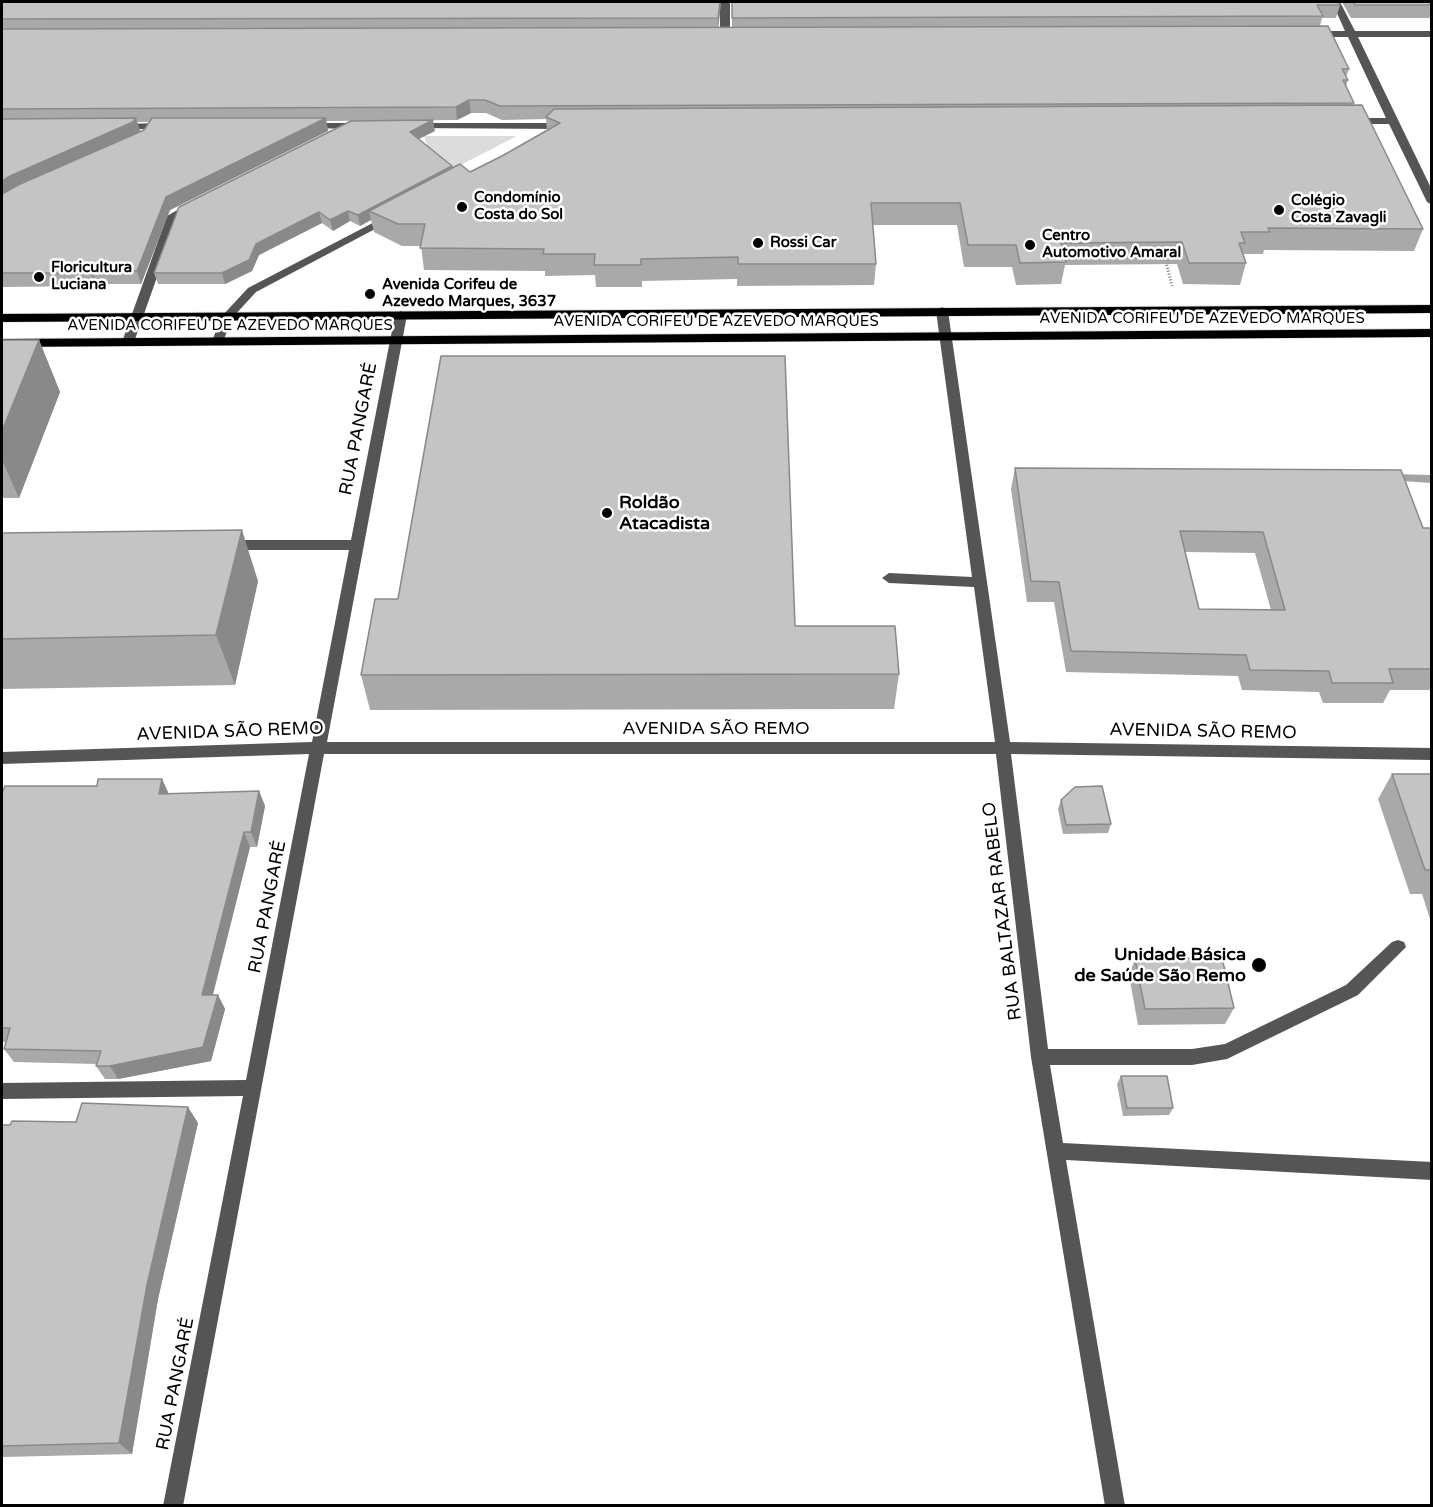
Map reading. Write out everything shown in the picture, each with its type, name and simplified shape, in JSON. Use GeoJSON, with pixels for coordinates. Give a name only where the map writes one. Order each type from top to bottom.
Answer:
{"type":"FeatureCollection","features":[{"type":"Feature","properties":{"kind":"main road","name":"AVENIDA CORIFEU DE AZEVEDO MARQUES"},"geometry":{"type":"LineString","coordinates":[[2,318],[1431,309]]}},
{"type":"Feature","properties":{"kind":"main road","name":"AVENIDA CORIFEU DE AZEVEDO MARQUES"},"geometry":{"type":"LineString","coordinates":[[2,343],[1431,333]]}},
{"type":"Feature","properties":{"kind":"street"},"geometry":{"type":"LineString","coordinates":[[725,2],[725,36]]}},
{"type":"Feature","properties":{"kind":"street"},"geometry":{"type":"LineString","coordinates":[[1336,2],[1431,202]]}},
{"type":"Feature","properties":{"kind":"street"},"geometry":{"type":"LineString","coordinates":[[1305,34],[1431,34]]}},
{"type":"Feature","properties":{"kind":"street"},"geometry":{"type":"LineString","coordinates":[[713,36],[737,36]]}},
{"type":"Feature","properties":{"kind":"street"},"geometry":{"type":"LineString","coordinates":[[1341,122],[1393,121]]}},
{"type":"Feature","properties":{"kind":"street"},"geometry":{"type":"LineString","coordinates":[[105,127],[182,126]]}},
{"type":"Feature","properties":{"kind":"street"},"geometry":{"type":"LineString","coordinates":[[295,126],[375,126]]}},
{"type":"Feature","properties":{"kind":"street"},"geometry":{"type":"LineString","coordinates":[[324,141],[352,126]]}},
{"type":"Feature","properties":{"kind":"street"},"geometry":{"type":"LineString","coordinates":[[399,126],[575,126]]}},
{"type":"Feature","properties":{"kind":"street"},"geometry":{"type":"LineString","coordinates":[[540,138],[551,126]]}},
{"type":"Feature","properties":{"kind":"street"},"geometry":{"type":"LineString","coordinates":[[143,139],[152,127]]}},
{"type":"Feature","properties":{"kind":"street"},"geometry":{"type":"LineString","coordinates":[[128,342],[173,216],[202,200]]}},
{"type":"Feature","properties":{"kind":"street"},"geometry":{"type":"LineString","coordinates":[[218,341],[228,316],[252,290],[405,210]]}},
{"type":"Feature","properties":{"kind":"street","name":"RUA BALTAZAR RABELO"},"geometry":{"type":"LineString","coordinates":[[942,311],[1003,748],[1040,1057],[1115,1506]]}},
{"type":"Feature","properties":{"kind":"street","name":"RUA PANGARÉ"},"geometry":{"type":"LineString","coordinates":[[173,1506],[401,315]]}},
{"type":"Feature","properties":{"kind":"street"},"geometry":{"type":"LineString","coordinates":[[215,545],[356,545]]}},
{"type":"Feature","properties":{"kind":"street"},"geometry":{"type":"LineString","coordinates":[[889,578],[980,582]]}},
{"type":"Feature","properties":{"kind":"street","name":"AVENIDA SÃO REMO"},"geometry":{"type":"LineString","coordinates":[[2,758],[318,748],[1003,748],[1431,754]]}},
{"type":"Feature","properties":{"kind":"street"},"geometry":{"type":"LineString","coordinates":[[1040,1057],[1192,1057],[1227,1051],[1352,990],[1398,947]]}},
{"type":"Feature","properties":{"kind":"street"},"geometry":{"type":"LineString","coordinates":[[2,1091],[253,1088]]}},
{"type":"Feature","properties":{"kind":"street"},"geometry":{"type":"LineString","coordinates":[[1056,1151],[1431,1171]]}},
{"type":"Feature","properties":{"kind":"path"},"geometry":{"type":"LineString","coordinates":[[1165,259],[1179,310]]}},
{"type":"Feature","properties":{"kind":"shaded area"},"geometry":{"type":"Polygon","coordinates":[[[424,136],[517,136],[447,172],[430,154],[424,136]]]}},
{"type":"Feature","properties":{"kind":"building"},"geometry":{"type":"Polygon","coordinates":[[[2,2],[720,2],[718,18],[2,19],[2,2]]]}},
{"type":"Feature","properties":{"kind":"building"},"geometry":{"type":"Polygon","coordinates":[[[732,2],[1338,2],[1340,5],[1317,5],[1323,16],[732,18],[732,2]]]}},
{"type":"Feature","properties":{"kind":"building"},"geometry":{"type":"Polygon","coordinates":[[[1353,2],[1431,2],[1431,5],[1355,5],[1353,2]]]}},
{"type":"Feature","properties":{"kind":"building"},"geometry":{"type":"Polygon","coordinates":[[[1328,26],[1349,69],[1342,69],[1348,80],[1343,80],[1354,103],[500,106],[485,100],[469,100],[456,107],[2,109],[2,29],[1328,26]]]}},
{"type":"Feature","properties":{"kind":"building"},"geometry":{"type":"Polygon","coordinates":[[[1362,105],[1423,229],[1268,228],[1270,232],[1241,232],[1245,243],[1239,243],[1246,263],[1189,263],[1182,242],[1061,243],[1066,262],[1020,263],[1016,245],[968,245],[960,203],[871,203],[876,264],[738,264],[738,257],[641,259],[641,265],[594,265],[595,254],[543,254],[544,249],[420,248],[425,224],[398,224],[369,211],[460,164],[470,172],[502,156],[560,123],[546,117],[554,109],[1362,105]]]}},
{"type":"Feature","properties":{"kind":"building"},"geometry":{"type":"Polygon","coordinates":[[[136,118],[133,122],[2,181],[2,119],[136,118]]]}},
{"type":"Feature","properties":{"kind":"building"},"geometry":{"type":"Polygon","coordinates":[[[152,118],[326,118],[166,197],[137,271],[2,273],[2,194],[144,130],[152,118]]]}},
{"type":"Feature","properties":{"kind":"building"},"geometry":{"type":"Polygon","coordinates":[[[433,120],[410,132],[452,166],[358,215],[348,211],[330,220],[319,212],[256,244],[249,260],[222,273],[154,273],[179,207],[351,121],[433,120]]]}},
{"type":"Feature","properties":{"kind":"building"},"geometry":{"type":"Polygon","coordinates":[[[2,340],[39,340],[2,431],[2,340]]]}},
{"type":"Feature","properties":{"kind":"building","name":"Roldão Atacadista"},"geometry":{"type":"Polygon","coordinates":[[[441,356],[785,356],[795,626],[895,626],[899,674],[361,675],[375,599],[398,599],[441,356]]]}},
{"type":"Feature","properties":{"kind":"building"},"geometry":{"type":"Polygon","coordinates":[[[1015,468],[1401,470],[1423,528],[1431,528],[1431,669],[1389,669],[1393,683],[1332,683],[1329,671],[1250,670],[1246,655],[1071,651],[1059,582],[1031,581],[1015,468]],[[1180,531],[1199,609],[1285,610],[1263,532],[1180,531]]]}},
{"type":"Feature","properties":{"kind":"building"},"geometry":{"type":"Polygon","coordinates":[[[242,530],[216,635],[2,639],[2,533],[242,530]]]}},
{"type":"Feature","properties":{"kind":"building"},"geometry":{"type":"Polygon","coordinates":[[[1392,774],[1431,774],[1431,870],[1425,870],[1392,774]]]}},
{"type":"Feature","properties":{"kind":"building"},"geometry":{"type":"Polygon","coordinates":[[[98,779],[162,779],[159,794],[259,791],[251,832],[244,832],[202,995],[218,995],[203,1047],[110,1066],[96,1066],[101,1051],[4,1049],[10,1028],[2,1028],[2,791],[5,786],[97,786],[98,779]]]}},
{"type":"Feature","properties":{"kind":"building"},"geometry":{"type":"Polygon","coordinates":[[[1102,786],[1111,824],[1066,825],[1061,800],[1075,787],[1102,786]]]}},
{"type":"Feature","properties":{"kind":"building"},"geometry":{"type":"Polygon","coordinates":[[[1222,958],[1234,1008],[1145,1009],[1135,959],[1222,958]]]}},
{"type":"Feature","properties":{"kind":"building"},"geometry":{"type":"Polygon","coordinates":[[[1121,1076],[1167,1076],[1173,1108],[1127,1108],[1121,1076]]]}},
{"type":"Feature","properties":{"kind":"building"},"geometry":{"type":"Polygon","coordinates":[[[82,1103],[188,1107],[147,1285],[119,1443],[2,1446],[2,1125],[10,1125],[12,1121],[76,1122],[82,1103]]]}},
{"type":"Feature","properties":{"kind":"waterway"},"geometry":{"type":"LineString","coordinates":[[1390,478],[1432,479]]}},
{"type":"Feature","properties":{"kind":"place","name":"Condomínio Costa do Sol"},"geometry":{"type":"Point","coordinates":[462,207]}},
{"type":"Feature","properties":{"kind":"place","name":"Colégio Costa Zavagli"},"geometry":{"type":"Point","coordinates":[1279,210]}},
{"type":"Feature","properties":{"kind":"place","name":"Rossi Car"},"geometry":{"type":"Point","coordinates":[758,243]}},
{"type":"Feature","properties":{"kind":"place","name":"Centro Automotivo Amaral"},"geometry":{"type":"Point","coordinates":[1030,245]}},
{"type":"Feature","properties":{"kind":"place","name":"Floricultura Luciana"},"geometry":{"type":"Point","coordinates":[39,277]}},
{"type":"Feature","properties":{"kind":"place","name":"Avenida Corifeu de Azevedo Marques, 3637"},"geometry":{"type":"Point","coordinates":[370,294]}},
{"type":"Feature","properties":{"kind":"place","name":"Roldão Atacadista"},"geometry":{"type":"Point","coordinates":[607,513]}},
{"type":"Feature","properties":{"kind":"place","name":"Unidade Básica de Saúde São Remo"},"geometry":{"type":"Point","coordinates":[1259,965]}}]}
